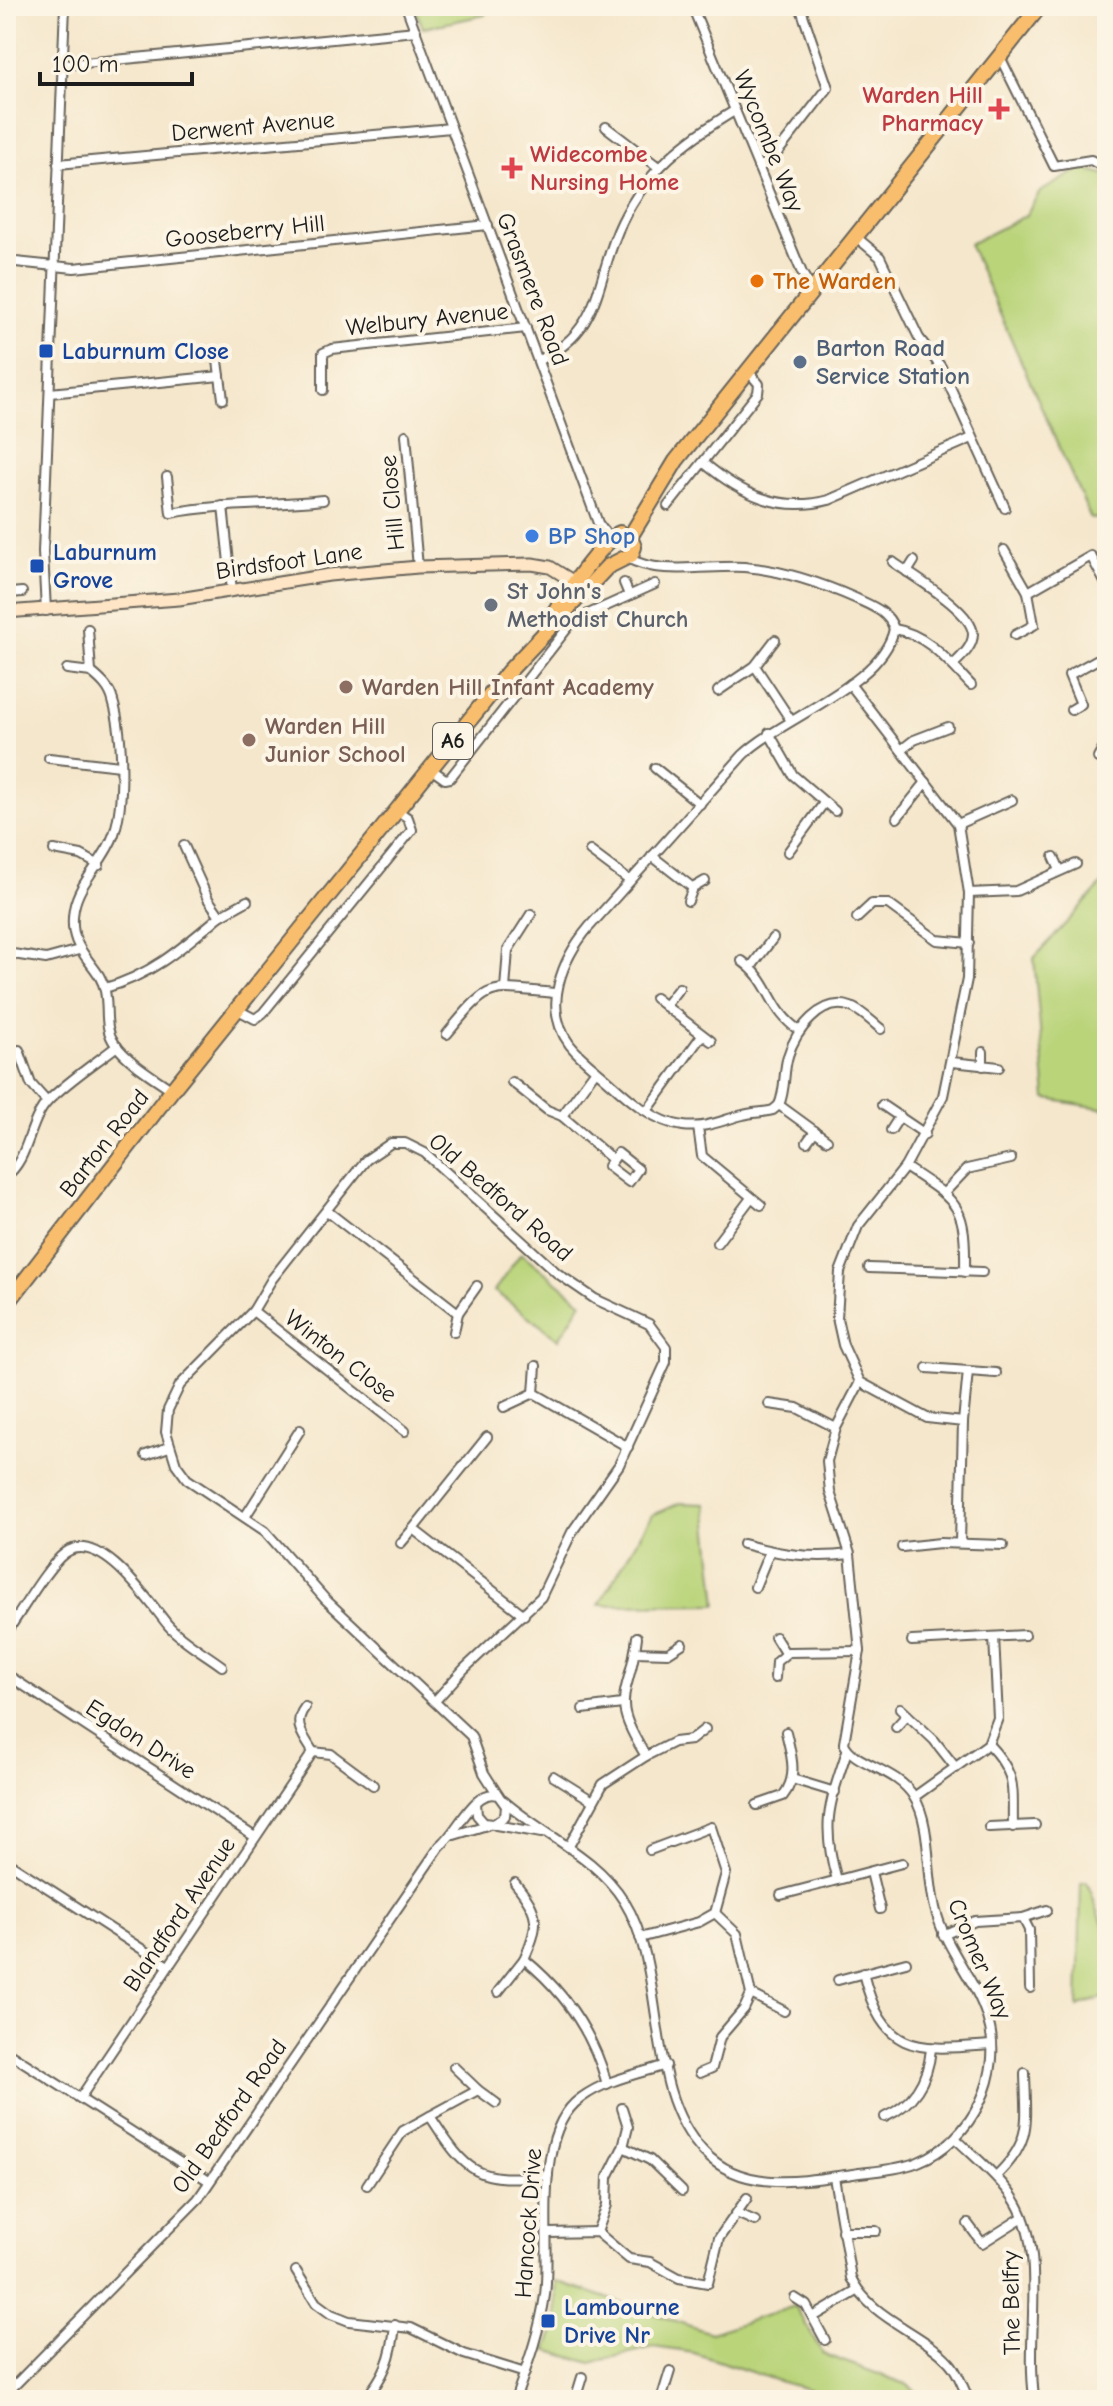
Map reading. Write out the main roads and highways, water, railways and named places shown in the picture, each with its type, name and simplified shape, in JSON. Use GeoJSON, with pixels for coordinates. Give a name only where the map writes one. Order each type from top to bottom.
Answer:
{"type":"FeatureCollection","features":[{"type":"Feature","properties":{"kind":"highway"},"geometry":{"type":"LineString","coordinates":[[630,537],[676,461],[1040,6]]}},
{"type":"Feature","properties":{"kind":"highway"},"geometry":{"type":"LineString","coordinates":[[620,533],[630,537],[634,547],[625,559],[610,557],[608,542],[620,533]]}},
{"type":"Feature","properties":{"kind":"highway","name":"Barton Road"},"geometry":{"type":"LineString","coordinates":[[546,628],[558,603],[608,542]]}},
{"type":"Feature","properties":{"kind":"highway","name":"Barton Road"},"geometry":{"type":"LineString","coordinates":[[6,1305],[172,1090],[546,628],[568,611],[607,567],[625,559]]}},
{"type":"Feature","properties":{"kind":"place","name":"Warden Hill Pharmacy"},"geometry":{"type":"Point","coordinates":[999,109]}},
{"type":"Feature","properties":{"kind":"place","name":"Widecombe Nursing Home"},"geometry":{"type":"Point","coordinates":[512,168]}},
{"type":"Feature","properties":{"kind":"place","name":"The Warden"},"geometry":{"type":"Point","coordinates":[757,281]}},
{"type":"Feature","properties":{"kind":"place","name":"Laburnum Close"},"geometry":{"type":"Point","coordinates":[46,351]}},
{"type":"Feature","properties":{"kind":"place","name":"Barton Road Service Station"},"geometry":{"type":"Point","coordinates":[800,362]}},
{"type":"Feature","properties":{"kind":"place","name":"BP Shop"},"geometry":{"type":"Point","coordinates":[532,536]}},
{"type":"Feature","properties":{"kind":"place","name":"Laburnum Grove"},"geometry":{"type":"Point","coordinates":[37,566]}},
{"type":"Feature","properties":{"kind":"place","name":"St John's Methodist Church"},"geometry":{"type":"Point","coordinates":[491,605]}},
{"type":"Feature","properties":{"kind":"place","name":"Warden Hill Infant Academy"},"geometry":{"type":"Point","coordinates":[346,687]}},
{"type":"Feature","properties":{"kind":"place","name":"Warden Hill Junior School"},"geometry":{"type":"Point","coordinates":[249,740]}},
{"type":"Feature","properties":{"kind":"place","name":"Lambourne Drive Nr"},"geometry":{"type":"Point","coordinates":[548,2321]}}]}
